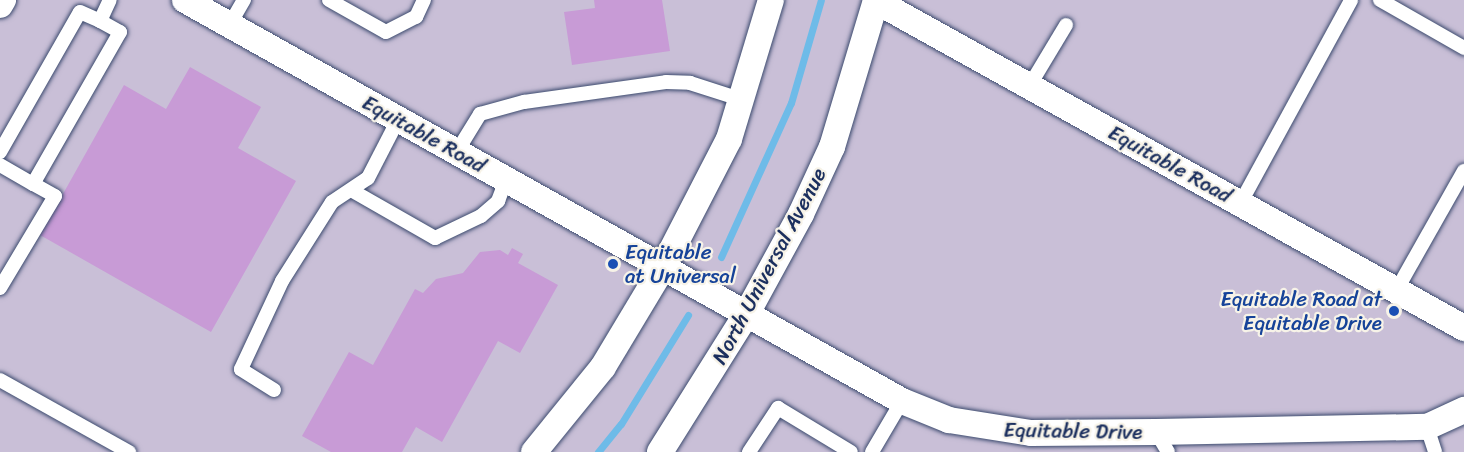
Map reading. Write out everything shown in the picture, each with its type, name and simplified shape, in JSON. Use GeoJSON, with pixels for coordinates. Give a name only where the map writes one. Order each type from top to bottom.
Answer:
{"type":"FeatureCollection","features":[{"type":"Feature","properties":{"kind":"street"},"geometry":{"type":"LineString","coordinates":[[0,5],[3,0]]}},
{"type":"Feature","properties":{"kind":"street","name":"Equitable Road"},"geometry":{"type":"LineString","coordinates":[[185,0],[663,267]]}},
{"type":"Feature","properties":{"kind":"street"},"geometry":{"type":"LineString","coordinates":[[534,452],[603,368],[663,267],[729,139],[743,100],[771,0]]}},
{"type":"Feature","properties":{"kind":"street","name":"Equitable Road"},"geometry":{"type":"LineString","coordinates":[[876,1],[1464,328]]}},
{"type":"Feature","properties":{"kind":"street","name":"North Universal Avenue"},"geometry":{"type":"LineString","coordinates":[[660,452],[746,315],[801,214],[832,147],[876,1]]}},
{"type":"Feature","properties":{"kind":"street","name":"Equitable Drive"},"geometry":{"type":"LineString","coordinates":[[663,267],[902,401],[949,420],[991,429],[1162,442],[1426,427],[1457,414]]}},
{"type":"Feature","properties":{"kind":"lane"},"geometry":{"type":"LineString","coordinates":[[100,21],[110,0]]}},
{"type":"Feature","properties":{"kind":"lane"},"geometry":{"type":"LineString","coordinates":[[230,24],[244,0]]}},
{"type":"Feature","properties":{"kind":"lane"},"geometry":{"type":"LineString","coordinates":[[329,0],[386,32],[416,17],[424,0]]}},
{"type":"Feature","properties":{"kind":"lane"},"geometry":{"type":"LineString","coordinates":[[1240,204],[1351,0]]}},
{"type":"Feature","properties":{"kind":"lane"},"geometry":{"type":"LineString","coordinates":[[1380,0],[1464,48]]}},
{"type":"Feature","properties":{"kind":"lane"},"geometry":{"type":"LineString","coordinates":[[0,152],[80,12],[120,33],[33,184]]}},
{"type":"Feature","properties":{"kind":"lane"},"geometry":{"type":"LineString","coordinates":[[1030,85],[1066,25]]}},
{"type":"Feature","properties":{"kind":"lane"},"geometry":{"type":"LineString","coordinates":[[456,153],[480,114],[524,102],[666,82],[690,84],[743,100]]}},
{"type":"Feature","properties":{"kind":"lane"},"geometry":{"type":"LineString","coordinates":[[274,390],[241,369],[282,281],[332,202],[368,178],[398,120]]}},
{"type":"Feature","properties":{"kind":"lane"},"geometry":{"type":"LineString","coordinates":[[0,165],[55,196],[0,288]]}},
{"type":"Feature","properties":{"kind":"lane"},"geometry":{"type":"LineString","coordinates":[[1396,291],[1464,171]]}},
{"type":"Feature","properties":{"kind":"lane"},"geometry":{"type":"LineString","coordinates":[[351,190],[435,238],[481,216],[498,201],[506,180]]}},
{"type":"Feature","properties":{"kind":"lane"},"geometry":{"type":"LineString","coordinates":[[0,380],[129,452]]}},
{"type":"Feature","properties":{"kind":"lane"},"geometry":{"type":"LineString","coordinates":[[872,452],[902,401]]}},
{"type":"Feature","properties":{"kind":"lane"},"geometry":{"type":"LineString","coordinates":[[749,452],[778,408],[851,452]]}},
{"type":"Feature","properties":{"kind":"lane"},"geometry":{"type":"LineString","coordinates":[[1426,427],[1435,452]]}},
{"type":"Feature","properties":{"kind":"shaded area"},"geometry":{"type":"Polygon","coordinates":[[[0,0],[1464,0],[1464,452],[0,452],[0,0]]]}},
{"type":"Feature","properties":{"kind":"building"},"geometry":{"type":"Polygon","coordinates":[[[594,0],[662,0],[670,51],[572,65],[564,12],[595,8],[594,0]]]}},
{"type":"Feature","properties":{"kind":"building"},"geometry":{"type":"Polygon","coordinates":[[[190,67],[261,107],[238,148],[296,181],[211,332],[40,235],[124,85],[166,109],[190,67]]]}},
{"type":"Feature","properties":{"kind":"building"},"geometry":{"type":"Polygon","coordinates":[[[512,248],[523,254],[518,263],[558,285],[520,353],[498,341],[442,442],[416,427],[402,452],[331,452],[302,436],[349,352],[373,365],[415,289],[423,293],[436,279],[463,273],[480,252],[500,250],[508,255],[512,248]]]}},
{"type":"Feature","properties":{"kind":"waterway"},"geometry":{"type":"LineString","coordinates":[[721,257],[791,103],[821,0]]}},
{"type":"Feature","properties":{"kind":"waterway"},"geometry":{"type":"LineString","coordinates":[[598,452],[621,424],[688,315]]}},
{"type":"Feature","properties":{"kind":"place","name":"Equitable at Universal"},"geometry":{"type":"Point","coordinates":[613,264]}},
{"type":"Feature","properties":{"kind":"place","name":"Equitable Road at Equitable Drive"},"geometry":{"type":"Point","coordinates":[1394,311]}}]}
